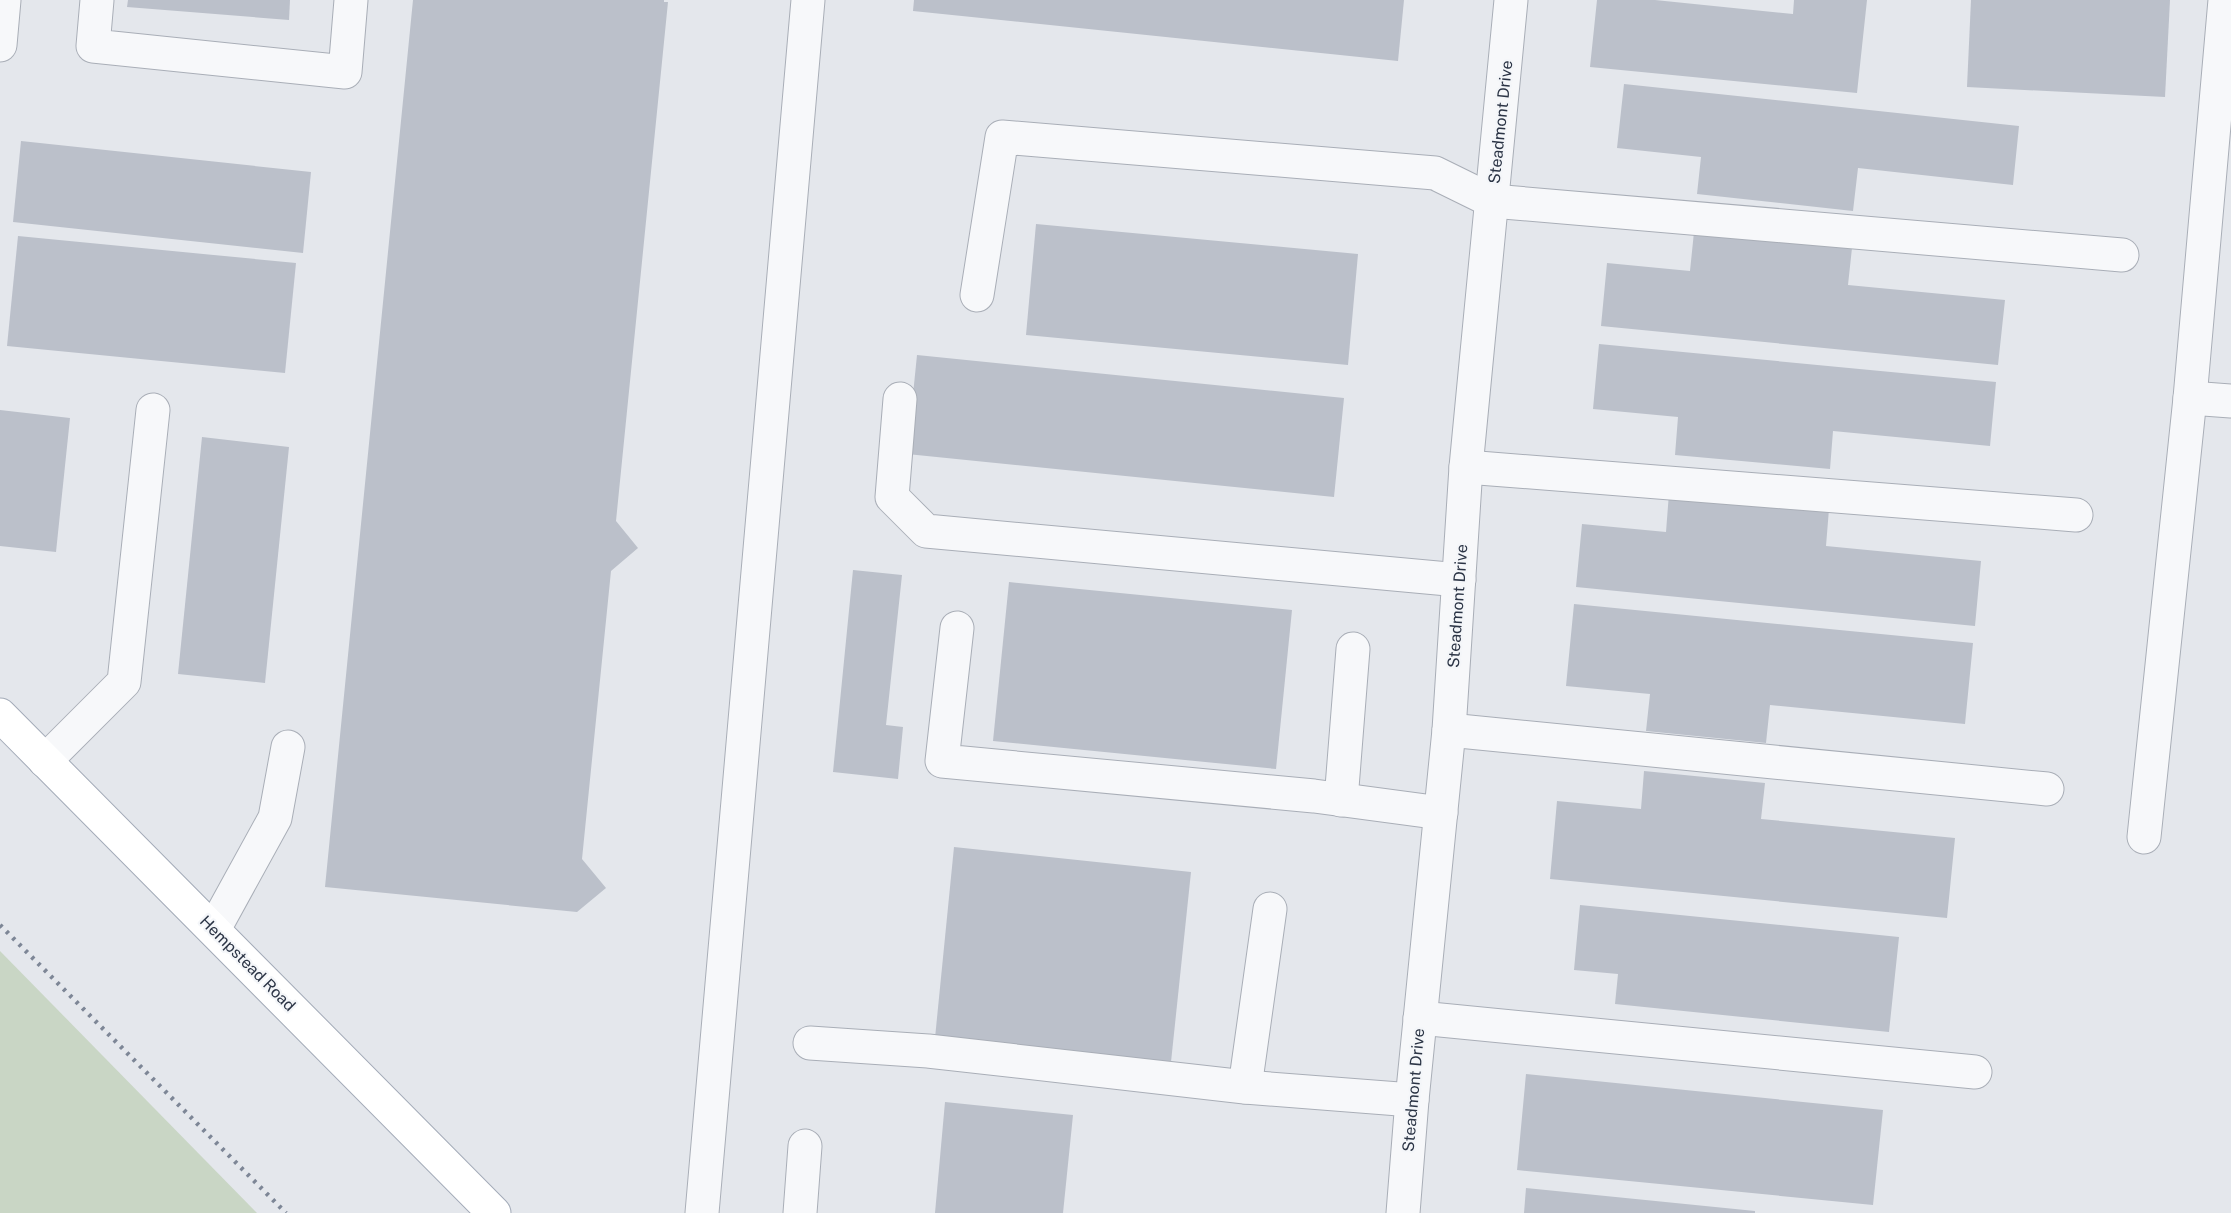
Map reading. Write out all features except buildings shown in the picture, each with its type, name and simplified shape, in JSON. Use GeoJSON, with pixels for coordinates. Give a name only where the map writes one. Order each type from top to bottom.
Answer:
{"type":"FeatureCollection","features":[{"type":"Feature","properties":{"kind":"main road","name":"Hempstead Road"},"geometry":{"type":"LineString","coordinates":[[0,715],[494,1213]]}},
{"type":"Feature","properties":{"kind":"street"},"geometry":{"type":"LineString","coordinates":[[0,45],[4,0]]}},
{"type":"Feature","properties":{"kind":"street"},"geometry":{"type":"LineString","coordinates":[[97,0],[93,46],[345,72],[351,0]]}},
{"type":"Feature","properties":{"kind":"street"},"geometry":{"type":"LineString","coordinates":[[702,1213],[808,0]]}},
{"type":"Feature","properties":{"kind":"street","name":"Steadmont Drive"},"geometry":{"type":"LineString","coordinates":[[1403,1213],[1449,730],[1466,467],[1511,0]]}},
{"type":"Feature","properties":{"kind":"street"},"geometry":{"type":"LineString","coordinates":[[2144,837],[2224,87],[2225,0]]}},
{"type":"Feature","properties":{"kind":"street"},"geometry":{"type":"LineString","coordinates":[[976,295],[1002,137],[1435,173],[1492,201],[2122,255]]}},
{"type":"Feature","properties":{"kind":"street"},"geometry":{"type":"LineString","coordinates":[[2190,398],[2231,400]]}},
{"type":"Feature","properties":{"kind":"street"},"geometry":{"type":"LineString","coordinates":[[900,399],[892,497],[926,531],[1459,580]]}},
{"type":"Feature","properties":{"kind":"street"},"geometry":{"type":"LineString","coordinates":[[45,760],[124,682],[153,410]]}},
{"type":"Feature","properties":{"kind":"street"},"geometry":{"type":"LineString","coordinates":[[1466,467],[2076,515]]}},
{"type":"Feature","properties":{"kind":"street"},"geometry":{"type":"LineString","coordinates":[[957,628],[942,761],[1341,800],[1441,813]]}},
{"type":"Feature","properties":{"kind":"street"},"geometry":{"type":"LineString","coordinates":[[1341,800],[1353,648]]}},
{"type":"Feature","properties":{"kind":"street"},"geometry":{"type":"LineString","coordinates":[[1449,730],[2047,789]]}},
{"type":"Feature","properties":{"kind":"street"},"geometry":{"type":"LineString","coordinates":[[214,929],[275,818],[288,747]]}},
{"type":"Feature","properties":{"kind":"street"},"geometry":{"type":"LineString","coordinates":[[1245,1087],[1269,909]]}},
{"type":"Feature","properties":{"kind":"street"},"geometry":{"type":"LineString","coordinates":[[1420,1018],[1975,1072]]}},
{"type":"Feature","properties":{"kind":"street"},"geometry":{"type":"LineString","coordinates":[[810,1042],[928,1051],[1245,1087],[1412,1100]]}},
{"type":"Feature","properties":{"kind":"street"},"geometry":{"type":"LineString","coordinates":[[800,1213],[805,1146]]}},
{"type":"Feature","properties":{"kind":"green space"},"geometry":{"type":"Polygon","coordinates":[[[0,951],[257,1213],[0,1213],[0,951]]]}},
{"type":"Feature","properties":{"kind":"railway"},"geometry":{"type":"LineString","coordinates":[[0,925],[286,1213]]}}]}
